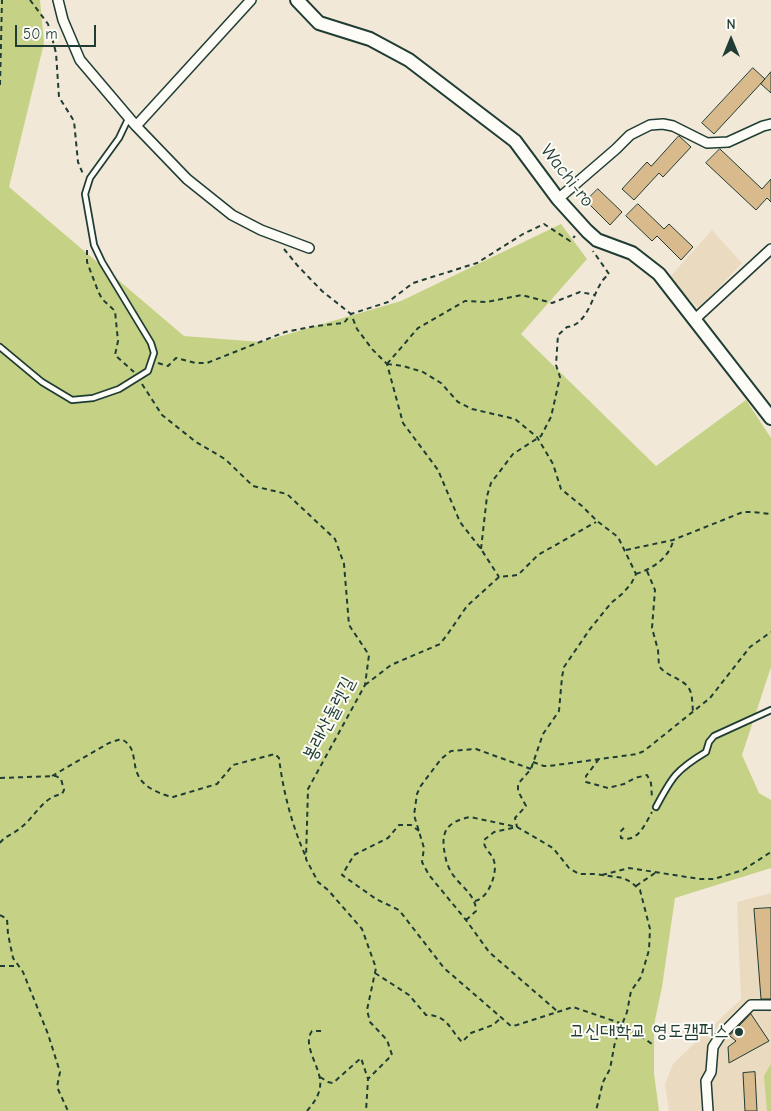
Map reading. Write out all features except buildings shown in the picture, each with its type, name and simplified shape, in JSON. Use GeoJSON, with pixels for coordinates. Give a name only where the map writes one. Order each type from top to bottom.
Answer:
{"type":"FeatureCollection","features":[{"type":"Feature","properties":{"kind":"main road","name":"Wachi-ro"},"geometry":{"type":"LineString","coordinates":[[297,0],[319,22],[370,39],[417,65],[515,141],[558,199],[584,228],[597,240],[632,253],[658,274],[771,418]]}},
{"type":"Feature","properties":{"kind":"street"},"geometry":{"type":"LineString","coordinates":[[58,0],[63,20],[80,60],[136,126],[187,179],[232,215],[274,235],[309,248]]}},
{"type":"Feature","properties":{"kind":"street"},"geometry":{"type":"LineString","coordinates":[[136,126],[251,0]]}},
{"type":"Feature","properties":{"kind":"street"},"geometry":{"type":"LineString","coordinates":[[558,199],[616,149],[630,134],[650,125],[663,124],[673,126],[707,143],[728,142],[771,124]]}},
{"type":"Feature","properties":{"kind":"street"},"geometry":{"type":"LineString","coordinates":[[694,320],[771,249]]}},
{"type":"Feature","properties":{"kind":"street"},"geometry":{"type":"LineString","coordinates":[[708,1111],[706,1081],[711,1072],[713,1047],[720,1036],[751,1005],[771,1005]]}},
{"type":"Feature","properties":{"kind":"lane"},"geometry":{"type":"LineString","coordinates":[[0,347],[42,382],[72,400],[93,398],[119,390],[148,371],[154,354],[151,343],[102,262],[94,244],[85,194],[90,178],[119,138],[129,117]]}},
{"type":"Feature","properties":{"kind":"lane"},"geometry":{"type":"LineString","coordinates":[[656,807],[669,781],[678,771],[706,752],[709,742],[714,736],[771,710]]}},
{"type":"Feature","properties":{"kind":"path"},"geometry":{"type":"LineString","coordinates":[[0,85],[2,0]]}},
{"type":"Feature","properties":{"kind":"path"},"geometry":{"type":"LineString","coordinates":[[30,0],[48,24],[56,53],[59,97],[74,121],[78,162],[88,186]]}},
{"type":"Feature","properties":{"kind":"path"},"geometry":{"type":"LineString","coordinates":[[153,358],[157,362],[168,366],[176,358],[196,363],[207,363],[285,332],[344,323],[351,314],[388,302],[413,283],[477,263],[533,228],[544,224],[570,241],[584,228]]}},
{"type":"Feature","properties":{"kind":"path"},"geometry":{"type":"LineString","coordinates":[[274,235],[297,265],[327,295],[351,314],[357,329],[372,349],[387,364],[404,423],[438,470],[460,522],[481,549],[498,578]]}},
{"type":"Feature","properties":{"kind":"path"},"geometry":{"type":"LineString","coordinates":[[481,549],[490,483],[513,454],[541,436],[551,417],[560,377],[556,365],[558,335],[584,316],[601,282],[609,274],[592,250],[597,240]]}},
{"type":"Feature","properties":{"kind":"path","name":"봉래산둘렛길"},"geometry":{"type":"LineString","coordinates":[[87,245],[87,262],[98,291],[102,299],[116,311],[118,341],[115,355],[133,370],[162,415],[196,442],[225,459],[253,486],[287,494],[335,539],[344,564],[350,625],[370,655],[365,685],[308,789],[306,860]]}},
{"type":"Feature","properties":{"kind":"path"},"geometry":{"type":"LineString","coordinates":[[387,364],[418,328],[465,301],[487,302],[522,295],[552,302],[580,292],[595,295]]}},
{"type":"Feature","properties":{"kind":"path"},"geometry":{"type":"LineString","coordinates":[[387,364],[403,366],[423,372],[441,383],[458,402],[472,409],[515,419],[537,437],[553,464],[561,489],[582,506],[597,522],[618,537],[626,550],[636,574]]}},
{"type":"Feature","properties":{"kind":"path"},"geometry":{"type":"LineString","coordinates":[[626,550],[674,540],[743,512],[771,514]]}},
{"type":"Feature","properties":{"kind":"path"},"geometry":{"type":"LineString","coordinates":[[365,685],[391,665],[440,644],[467,606],[498,578],[518,575],[538,555],[597,522]]}},
{"type":"Feature","properties":{"kind":"path"},"geometry":{"type":"LineString","coordinates":[[517,827],[515,818],[526,806],[518,791],[518,784],[531,769],[543,734],[559,711],[564,667],[611,602],[631,584],[636,574],[647,571],[671,550],[674,540]]}},
{"type":"Feature","properties":{"kind":"path"},"geometry":{"type":"LineString","coordinates":[[647,571],[655,590],[652,628],[658,650],[659,666],[664,672],[688,688],[691,694],[693,711]]}},
{"type":"Feature","properties":{"kind":"path"},"geometry":{"type":"LineString","coordinates":[[533,762],[549,766],[637,754],[644,751],[715,693],[750,647],[771,632]]}},
{"type":"Feature","properties":{"kind":"path"},"geometry":{"type":"LineString","coordinates":[[52,776],[109,743],[121,739],[126,741],[132,748],[137,772],[141,780],[167,796],[173,797],[217,784],[233,765],[275,754],[279,758],[287,799],[306,860],[318,882],[328,890],[362,929],[376,968],[367,1010],[370,1022],[387,1040],[392,1055],[368,1079]]}},
{"type":"Feature","properties":{"kind":"path"},"geometry":{"type":"LineString","coordinates":[[531,769],[476,749],[458,749],[448,753],[430,773],[417,794],[414,815],[424,848],[423,866],[489,952],[558,1012]]}},
{"type":"Feature","properties":{"kind":"path"},"geometry":{"type":"LineString","coordinates":[[599,759],[586,776],[586,782],[608,788],[647,775],[651,783],[652,802],[656,807],[634,838],[626,840],[621,838],[620,832],[624,828]]}},
{"type":"Feature","properties":{"kind":"path"},"geometry":{"type":"LineString","coordinates":[[0,778],[52,776],[61,779],[64,786],[64,793],[51,797],[22,828],[6,836],[0,843]]}},
{"type":"Feature","properties":{"kind":"path"},"geometry":{"type":"LineString","coordinates":[[466,920],[476,911],[475,901],[448,868],[444,831],[454,823],[470,817],[517,827],[553,848],[569,868],[579,874],[623,878],[640,890],[650,929],[649,950],[641,977],[631,991],[623,1024],[615,1042],[610,1069],[603,1082],[596,1111]]}},
{"type":"Feature","properties":{"kind":"path"},"geometry":{"type":"LineString","coordinates":[[419,831],[411,825],[399,825],[388,838],[354,856],[342,875],[376,899],[399,910],[444,968],[512,1026],[572,1007],[623,1024],[655,1046]]}},
{"type":"Feature","properties":{"kind":"path"},"geometry":{"type":"LineString","coordinates":[[475,901],[482,899],[487,894],[494,869],[494,861],[484,846],[484,840],[494,832],[517,827]]}},
{"type":"Feature","properties":{"kind":"path"},"geometry":{"type":"LineString","coordinates":[[601,876],[629,868],[700,880],[714,879],[743,870],[771,852]]}},
{"type":"Feature","properties":{"kind":"path"},"geometry":{"type":"LineString","coordinates":[[636,886],[655,873]]}},
{"type":"Feature","properties":{"kind":"path"},"geometry":{"type":"LineString","coordinates":[[0,915],[7,919],[13,958],[23,972],[48,1034],[60,1072],[57,1087],[68,1111]]}},
{"type":"Feature","properties":{"kind":"path"},"geometry":{"type":"LineString","coordinates":[[0,966],[18,966]]}},
{"type":"Feature","properties":{"kind":"path"},"geometry":{"type":"LineString","coordinates":[[375,974],[409,995],[426,1015],[436,1016],[445,1020],[462,1042],[471,1033],[493,1025],[502,1017]]}},
{"type":"Feature","properties":{"kind":"path"},"geometry":{"type":"LineString","coordinates":[[307,1111],[318,1096],[320,1087],[320,1077],[309,1044],[309,1038],[312,1031],[323,1031]]}},
{"type":"Feature","properties":{"kind":"path"},"geometry":{"type":"LineString","coordinates":[[320,1077],[328,1082],[333,1082],[361,1058],[368,1079],[366,1111]]}},
{"type":"Feature","properties":{"kind":"shaded area"},"geometry":{"type":"Polygon","coordinates":[[[712,230],[742,263],[699,309],[669,278],[712,230]]]}},
{"type":"Feature","properties":{"kind":"shaded area","name":"고신대학교 영도캠퍼스"},"geometry":{"type":"Polygon","coordinates":[[[771,893],[771,1111],[669,1111],[665,1084],[673,1064],[741,999],[737,902],[771,893]]]}},
{"type":"Feature","properties":{"kind":"green space"},"geometry":{"type":"Polygon","coordinates":[[[0,0],[40,0],[44,43],[9,187],[184,336],[261,342],[401,301],[561,224],[587,259],[521,334],[656,466],[746,400],[771,438],[771,667],[742,755],[759,793],[771,800],[771,868],[675,898],[662,987],[654,1025],[654,1073],[659,1111],[0,1111],[0,0]]]}},
{"type":"Feature","properties":{"kind":"green space"},"geometry":{"type":"Polygon","coordinates":[[[771,1064],[771,1111],[767,1111],[764,1076],[771,1064]]]}},
{"type":"Feature","properties":{"kind":"place","name":"고신대학교 영도캠퍼스"},"geometry":{"type":"Point","coordinates":[739,1032]}}]}
